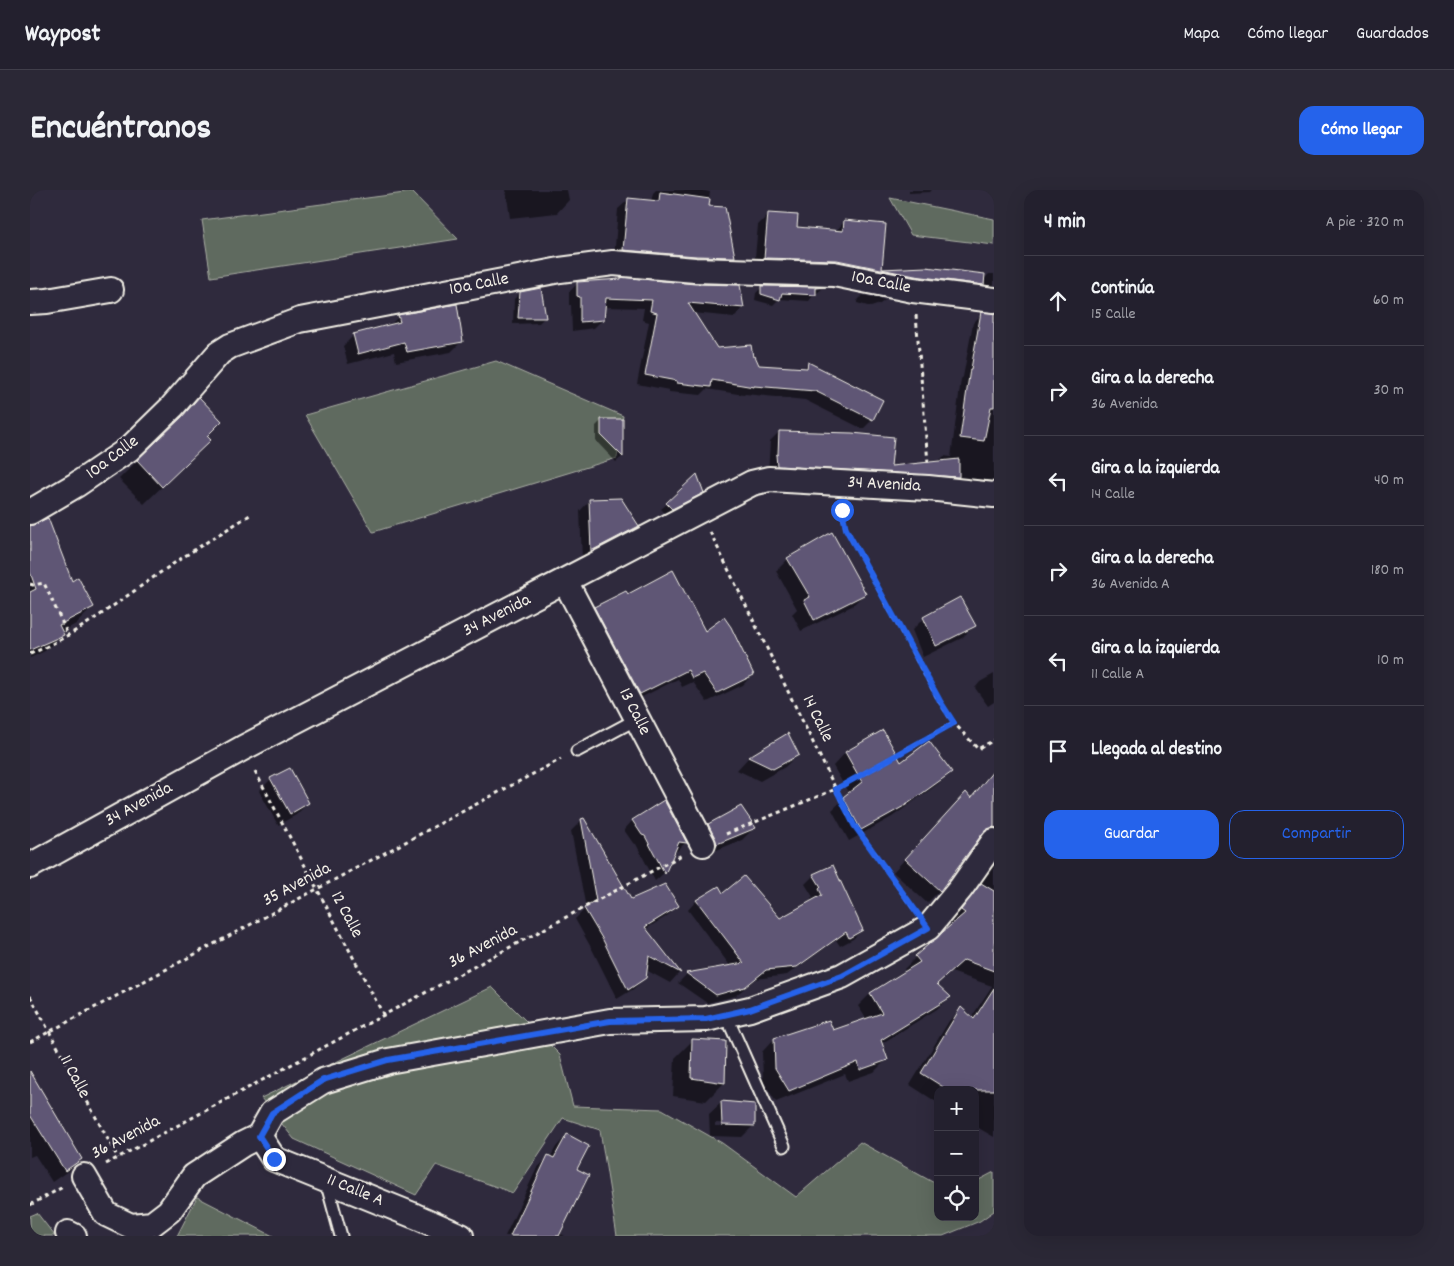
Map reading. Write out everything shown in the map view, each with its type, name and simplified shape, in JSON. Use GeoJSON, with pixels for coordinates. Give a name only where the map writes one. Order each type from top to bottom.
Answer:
{"type":"FeatureCollection","features":[{"type":"Feature","properties":{"kind":"street","name":"10a Calle"},"geometry":{"type":"LineString","coordinates":[[30,512],[76,485],[129,449],[172,407],[219,353],[230,346],[300,320],[560,270],[613,263],[695,270],[834,274],[914,290],[994,300]]}},
{"type":"Feature","properties":{"kind":"street"},"geometry":{"type":"LineString","coordinates":[[30,302],[47,301],[111,290]]}},
{"type":"Feature","properties":{"kind":"street","name":"34 Avenida"},"geometry":{"type":"LineString","coordinates":[[30,866],[242,748],[752,483],[769,479],[928,488],[994,495]]}},
{"type":"Feature","properties":{"kind":"street","name":"13 Calle"},"geometry":{"type":"LineString","coordinates":[[565,580],[703,844]]}},
{"type":"Feature","properties":{"kind":"street"},"geometry":{"type":"LineString","coordinates":[[84,1176],[106,1214],[131,1226],[152,1224],[169,1211],[194,1176],[259,1136],[272,1113],[323,1080],[388,1060],[610,1021],[706,1019],[750,1009],[842,976],[928,928],[961,888],[994,840]]}},
{"type":"Feature","properties":{"kind":"street","name":"11 Calle A"},"geometry":{"type":"LineString","coordinates":[[259,1136],[274,1159],[461,1236]]}},
{"type":"Feature","properties":{"kind":"lane"},"geometry":{"type":"LineString","coordinates":[[577,750],[637,719]]}},
{"type":"Feature","properties":{"kind":"lane"},"geometry":{"type":"LineString","coordinates":[[726,1014],[784,1146]]}},
{"type":"Feature","properties":{"kind":"lane"},"geometry":{"type":"LineString","coordinates":[[326,1179],[341,1236]]}},
{"type":"Feature","properties":{"kind":"path"},"geometry":{"type":"LineString","coordinates":[[914,290],[928,462],[928,488]]}},
{"type":"Feature","properties":{"kind":"path"},"geometry":{"type":"LineString","coordinates":[[842,510],[846,529],[940,701],[954,723],[978,749],[994,740]]}},
{"type":"Feature","properties":{"kind":"path","name":"14 Calle"},"geometry":{"type":"LineString","coordinates":[[699,511],[854,825],[928,928]]}},
{"type":"Feature","properties":{"kind":"path"},"geometry":{"type":"LineString","coordinates":[[30,654],[50,646],[98,618],[148,581],[250,515]]}},
{"type":"Feature","properties":{"kind":"path"},"geometry":{"type":"LineString","coordinates":[[30,584],[44,583],[68,636]]}},
{"type":"Feature","properties":{"kind":"path","name":"36 Avenida"},"geometry":{"type":"LineString","coordinates":[[30,1205],[703,844],[836,789],[954,723]]}},
{"type":"Feature","properties":{"kind":"path","name":"12 Calle"},"geometry":{"type":"LineString","coordinates":[[242,748],[384,1016]]}},
{"type":"Feature","properties":{"kind":"path","name":"35 Avenida"},"geometry":{"type":"LineString","coordinates":[[30,1042],[577,750]]}},
{"type":"Feature","properties":{"kind":"path","name":"11 Calle"},"geometry":{"type":"LineString","coordinates":[[30,996],[118,1158]]}},
{"type":"Feature","properties":{"kind":"green space"},"geometry":{"type":"Polygon","coordinates":[[[412,192],[458,239],[211,277],[202,220],[412,192]]]}},
{"type":"Feature","properties":{"kind":"green space"},"geometry":{"type":"Polygon","coordinates":[[[890,198],[994,219],[994,245],[911,235],[890,198]]]}},
{"type":"Feature","properties":{"kind":"green space"},"geometry":{"type":"Polygon","coordinates":[[[496,361],[623,416],[617,458],[373,532],[305,415],[496,361]]]}},
{"type":"Feature","properties":{"kind":"green space"},"geometry":{"type":"Polygon","coordinates":[[[492,987],[560,1055],[573,1106],[662,1109],[722,1143],[796,1197],[860,1142],[934,1183],[934,1221],[979,1221],[979,1180],[994,1172],[994,1211],[980,1221],[943,1236],[617,1236],[600,1130],[563,1118],[513,1193],[436,1165],[416,1195],[294,1139],[261,1098],[492,987]]]}},
{"type":"Feature","properties":{"kind":"green space"},"geometry":{"type":"Polygon","coordinates":[[[197,1197],[273,1236],[177,1236],[197,1197]]]}},
{"type":"Feature","properties":{"kind":"green space"},"geometry":{"type":"Polygon","coordinates":[[[37,1213],[55,1236],[30,1236],[30,1216],[37,1213]]]}},
{"type":"Feature","properties":{"kind":"building"},"geometry":{"type":"Polygon","coordinates":[[[660,192],[710,199],[709,206],[725,207],[735,257],[623,250],[628,198],[659,201],[660,192]]]}},
{"type":"Feature","properties":{"kind":"building"},"geometry":{"type":"Polygon","coordinates":[[[768,213],[798,215],[797,227],[843,231],[844,220],[886,224],[882,269],[926,267],[985,274],[984,285],[915,276],[837,260],[764,258],[768,213]]]}},
{"type":"Feature","properties":{"kind":"building"},"geometry":{"type":"Polygon","coordinates":[[[621,277],[695,284],[740,285],[744,308],[688,303],[717,348],[751,345],[753,357],[755,356],[759,365],[807,368],[808,362],[883,400],[873,420],[815,391],[754,387],[712,380],[711,387],[677,383],[677,381],[645,375],[657,313],[650,311],[652,300],[606,298],[604,320],[580,322],[580,297],[577,296],[577,282],[621,279],[621,277]]]}},
{"type":"Feature","properties":{"kind":"building"},"geometry":{"type":"Polygon","coordinates":[[[761,286],[825,287],[816,288],[816,295],[782,293],[780,300],[761,294],[761,286]]]}},
{"type":"Feature","properties":{"kind":"building"},"geometry":{"type":"Polygon","coordinates":[[[541,288],[546,318],[518,318],[520,292],[541,288]]]}},
{"type":"Feature","properties":{"kind":"building"},"geometry":{"type":"Polygon","coordinates":[[[457,304],[463,342],[407,352],[404,342],[358,354],[353,334],[400,322],[398,315],[457,304]]]}},
{"type":"Feature","properties":{"kind":"building"},"geometry":{"type":"Polygon","coordinates":[[[981,312],[994,313],[994,407],[991,407],[984,441],[960,438],[981,312]]]}},
{"type":"Feature","properties":{"kind":"building"},"geometry":{"type":"Polygon","coordinates":[[[199,397],[222,421],[207,436],[211,440],[162,487],[137,460],[182,417],[199,397]]]}},
{"type":"Feature","properties":{"kind":"building"},"geometry":{"type":"Polygon","coordinates":[[[601,419],[623,419],[623,457],[601,435],[601,419]]]}},
{"type":"Feature","properties":{"kind":"building"},"geometry":{"type":"Polygon","coordinates":[[[779,431],[852,433],[894,437],[891,466],[959,459],[959,477],[777,466],[776,455],[778,454],[779,431]]]}},
{"type":"Feature","properties":{"kind":"building"},"geometry":{"type":"Polygon","coordinates":[[[697,474],[704,493],[672,509],[666,503],[697,474]]]}},
{"type":"Feature","properties":{"kind":"building"},"geometry":{"type":"Polygon","coordinates":[[[621,498],[639,526],[591,551],[589,499],[621,498]]]}},
{"type":"Feature","properties":{"kind":"building"},"geometry":{"type":"Polygon","coordinates":[[[48,518],[72,581],[78,577],[94,607],[59,625],[64,635],[30,650],[30,592],[36,589],[30,572],[30,526],[48,518]]]}},
{"type":"Feature","properties":{"kind":"building"},"geometry":{"type":"Polygon","coordinates":[[[832,532],[866,594],[814,620],[804,600],[810,597],[787,558],[832,532]]]}},
{"type":"Feature","properties":{"kind":"building"},"geometry":{"type":"Polygon","coordinates":[[[673,570],[705,631],[724,617],[731,627],[754,675],[717,693],[703,673],[692,678],[688,670],[640,694],[594,607],[626,591],[628,594],[673,570]]]}},
{"type":"Feature","properties":{"kind":"building"},"geometry":{"type":"Polygon","coordinates":[[[960,597],[976,626],[936,646],[923,617],[960,597]]]}},
{"type":"Feature","properties":{"kind":"building"},"geometry":{"type":"Polygon","coordinates":[[[883,730],[901,762],[929,741],[952,772],[906,805],[861,830],[843,797],[862,782],[845,752],[883,730]]]}},
{"type":"Feature","properties":{"kind":"building"},"geometry":{"type":"Polygon","coordinates":[[[788,733],[799,755],[773,769],[748,757],[788,733]]]}},
{"type":"Feature","properties":{"kind":"building"},"geometry":{"type":"Polygon","coordinates":[[[290,768],[309,803],[290,814],[270,778],[290,768]]]}},
{"type":"Feature","properties":{"kind":"building"},"geometry":{"type":"Polygon","coordinates":[[[994,770],[994,827],[983,833],[940,891],[905,859],[966,792],[971,798],[994,770]]]}},
{"type":"Feature","properties":{"kind":"building"},"geometry":{"type":"Polygon","coordinates":[[[664,800],[687,843],[679,842],[665,874],[645,836],[642,835],[632,820],[664,800]]]}},
{"type":"Feature","properties":{"kind":"building"},"geometry":{"type":"Polygon","coordinates":[[[741,806],[756,828],[717,844],[708,824],[741,806]]]}},
{"type":"Feature","properties":{"kind":"building"},"geometry":{"type":"Polygon","coordinates":[[[584,818],[631,899],[665,884],[679,906],[645,927],[681,973],[649,956],[646,978],[628,990],[603,940],[584,908],[596,901],[581,819],[584,818]]]}},
{"type":"Feature","properties":{"kind":"building"},"geometry":{"type":"Polygon","coordinates":[[[833,865],[863,930],[849,938],[846,932],[797,967],[766,970],[745,987],[716,995],[686,973],[744,963],[696,900],[719,886],[723,893],[744,876],[780,918],[822,895],[819,889],[821,887],[813,874],[833,865]]]}},
{"type":"Feature","properties":{"kind":"building"},"geometry":{"type":"Polygon","coordinates":[[[981,883],[994,891],[994,971],[964,960],[937,984],[951,997],[881,1040],[888,1060],[860,1070],[858,1062],[789,1091],[775,1068],[774,1038],[829,1020],[833,1030],[882,1013],[870,993],[920,962],[915,956],[965,913],[961,910],[981,883]]]}},
{"type":"Feature","properties":{"kind":"building"},"geometry":{"type":"Polygon","coordinates":[[[994,988],[994,1090],[979,1090],[979,1086],[942,1086],[921,1073],[961,1007],[974,1019],[994,988]]]}},
{"type":"Feature","properties":{"kind":"building"},"geometry":{"type":"Polygon","coordinates":[[[692,1039],[726,1041],[725,1083],[691,1078],[692,1039]]]}},
{"type":"Feature","properties":{"kind":"building"},"geometry":{"type":"Polygon","coordinates":[[[30,1071],[82,1159],[65,1171],[30,1115],[30,1071]]]}},
{"type":"Feature","properties":{"kind":"building"},"geometry":{"type":"Polygon","coordinates":[[[721,1101],[755,1104],[755,1126],[722,1125],[721,1101]]]}},
{"type":"Feature","properties":{"kind":"building"},"geometry":{"type":"Polygon","coordinates":[[[567,1134],[589,1146],[577,1169],[589,1175],[559,1236],[510,1236],[548,1155],[554,1158],[567,1134]]]}},
{"type":"Feature","properties":{"kind":"route"},"geometry":{"type":"LineString","coordinates":[[274,1159],[259,1136],[272,1113],[323,1080],[388,1060],[610,1021],[706,1019],[750,1009],[842,976],[928,928],[854,825],[836,789],[954,723],[940,701],[846,529],[842,510]]}}]}
